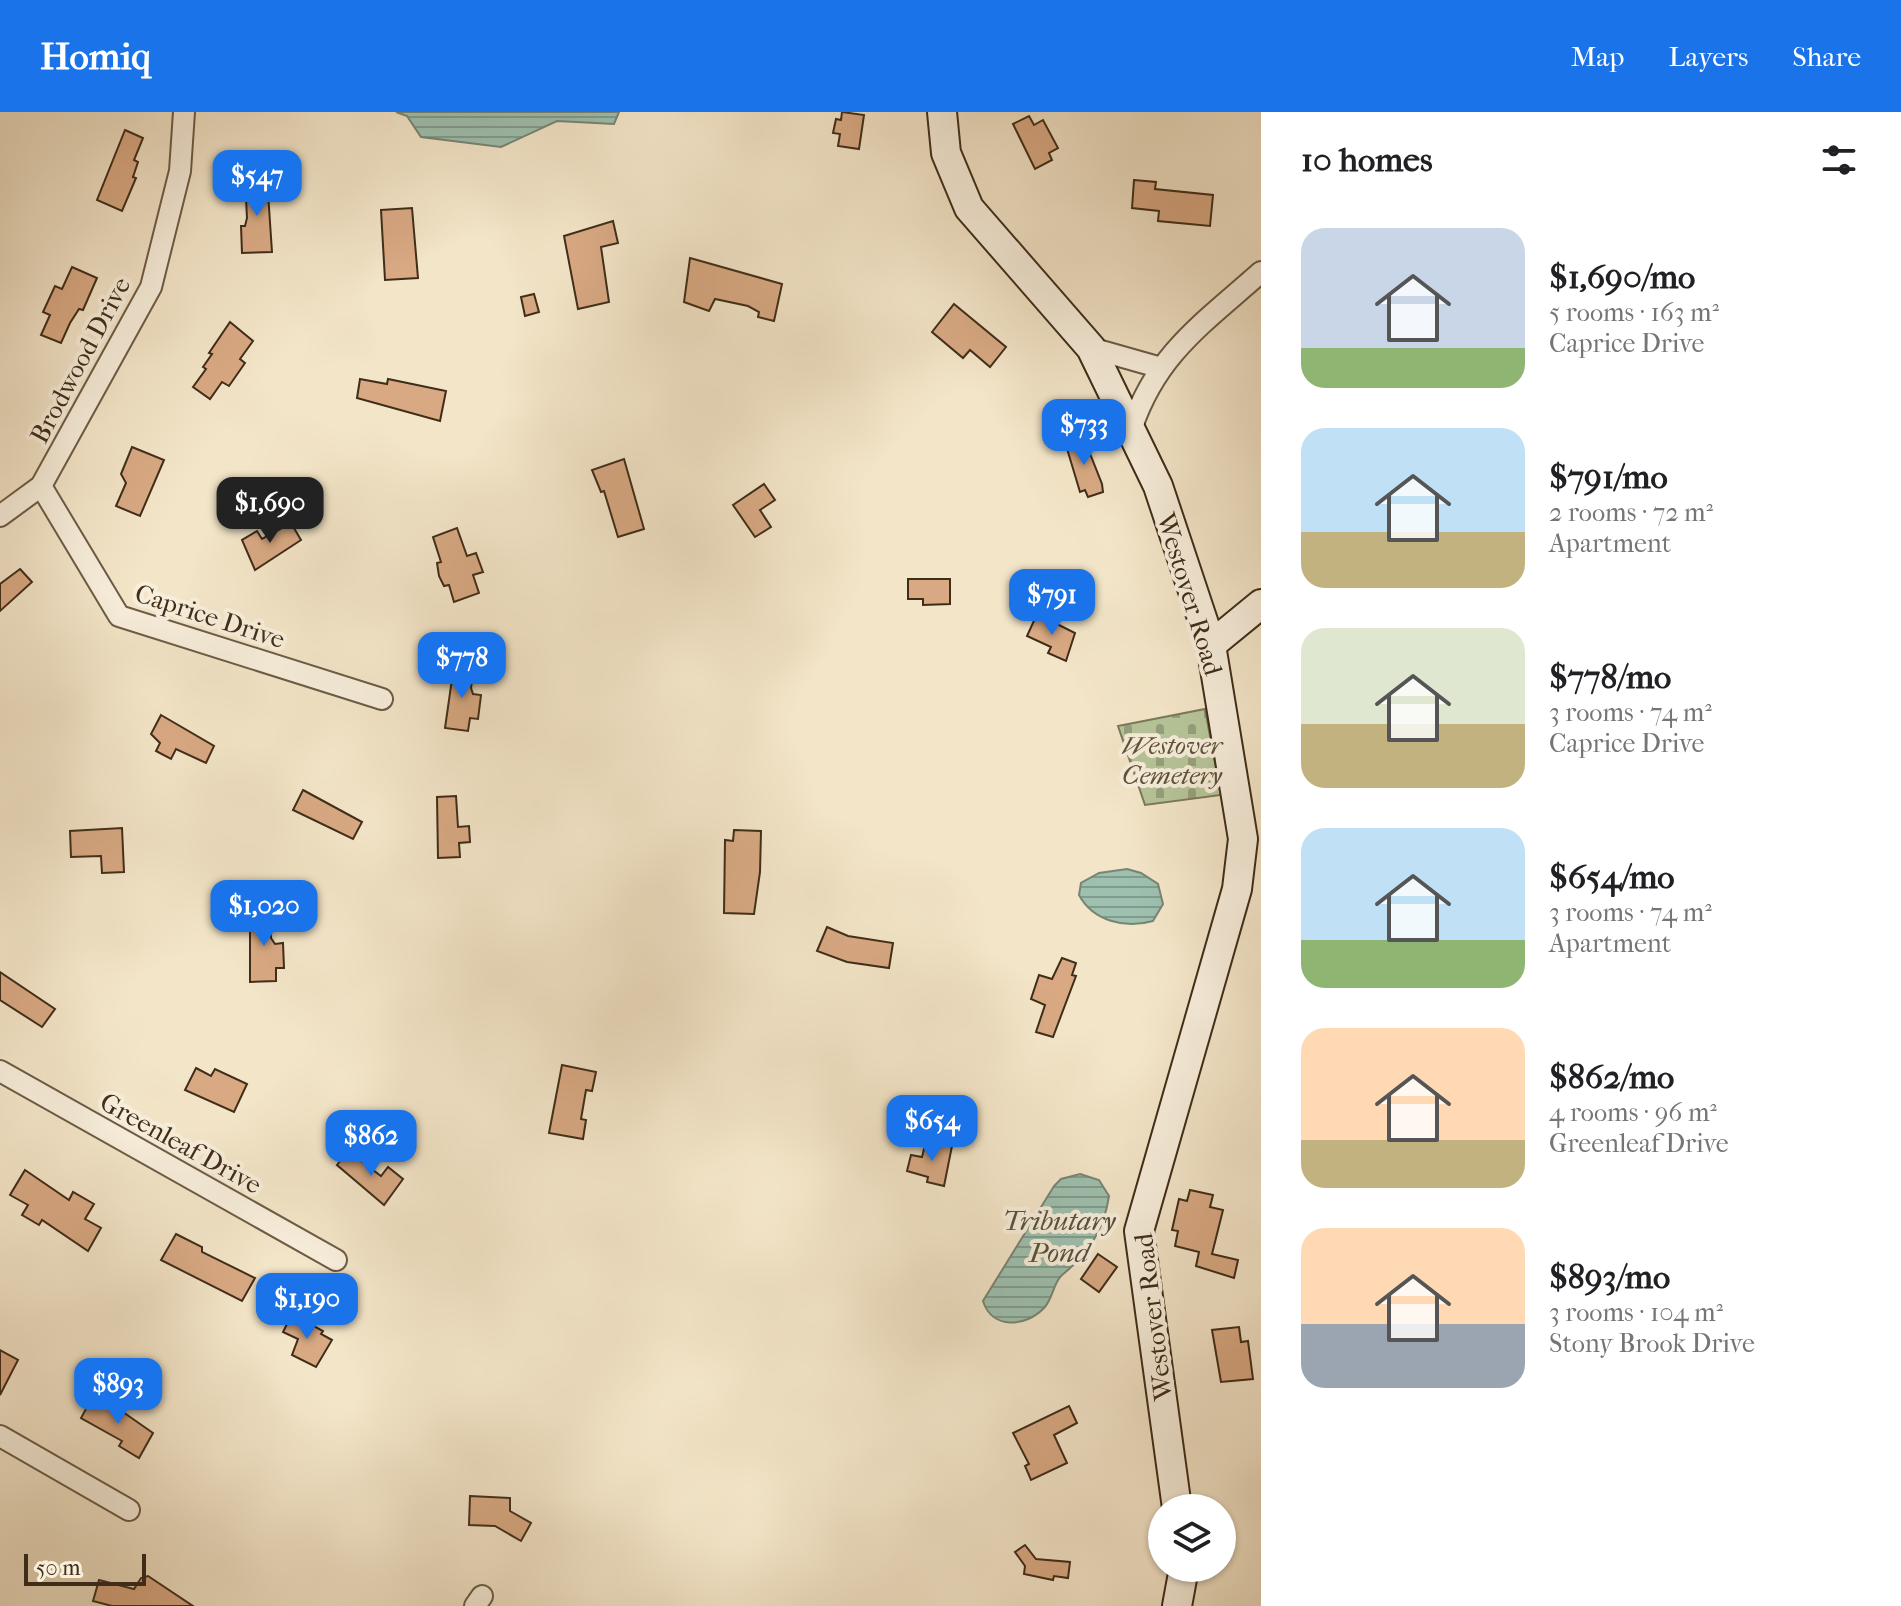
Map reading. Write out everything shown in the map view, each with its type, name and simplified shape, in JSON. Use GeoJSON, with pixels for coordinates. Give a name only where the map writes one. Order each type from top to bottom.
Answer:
{"type":"FeatureCollection","features":[{"type":"Feature","properties":{"kind":"street","name":"Brodwood Drive"},"geometry":{"type":"LineString","coordinates":[[0,516],[41,486],[151,287],[180,171],[184,112]]}},
{"type":"Feature","properties":{"kind":"street","name":"Westover Road"},"geometry":{"type":"LineString","coordinates":[[942,112],[946,153],[969,208],[1091,348],[1158,486],[1211,645],[1252,838],[1139,1231],[1175,1494]]}},
{"type":"Feature","properties":{"kind":"street"},"geometry":{"type":"LineString","coordinates":[[1132,427],[1143,395],[1158,367],[1261,272]]}},
{"type":"Feature","properties":{"kind":"street"},"geometry":{"type":"LineString","coordinates":[[1091,348],[1158,367]]}},
{"type":"Feature","properties":{"kind":"street","name":"Caprice Drive"},"geometry":{"type":"LineString","coordinates":[[41,486],[119,616],[382,699]]}},
{"type":"Feature","properties":{"kind":"street"},"geometry":{"type":"LineString","coordinates":[[1211,645],[1261,604]]}},
{"type":"Feature","properties":{"kind":"street","name":"Greenleaf Drive"},"geometry":{"type":"LineString","coordinates":[[0,1071],[336,1260]]}},
{"type":"Feature","properties":{"kind":"street"},"geometry":{"type":"LineString","coordinates":[[0,1436],[129,1510]]}},
{"type":"Feature","properties":{"kind":"street"},"geometry":{"type":"LineString","coordinates":[[1177,1606],[1181,1582]]}},
{"type":"Feature","properties":{"kind":"green space","name":"Westover Cemetery"},"geometry":{"type":"Polygon","coordinates":[[[1205,709],[1221,795],[1145,805],[1118,726],[1205,709]]]}},
{"type":"Feature","properties":{"kind":"water"},"geometry":{"type":"Polygon","coordinates":[[[396,112],[619,112],[614,124],[557,121],[501,147],[421,137],[407,116],[396,112]]]}},
{"type":"Feature","properties":{"kind":"water"},"geometry":{"type":"Polygon","coordinates":[[[1127,869],[1141,873],[1158,884],[1163,904],[1153,921],[1132,924],[1111,921],[1093,911],[1079,895],[1081,883],[1099,873],[1127,869]]]}},
{"type":"Feature","properties":{"kind":"water","name":"Tributary Pond"},"geometry":{"type":"Polygon","coordinates":[[[1080,1174],[1099,1180],[1109,1196],[1103,1220],[1093,1240],[1080,1259],[1059,1278],[1047,1304],[1037,1314],[1019,1322],[994,1317],[983,1301],[1054,1186],[1061,1179],[1080,1174]]]}},
{"type":"Feature","properties":{"kind":"building"},"geometry":{"type":"Polygon","coordinates":[[[842,112],[864,115],[859,149],[838,146],[840,134],[833,133],[836,119],[841,120],[842,112]]]}},
{"type":"Feature","properties":{"kind":"building"},"geometry":{"type":"Polygon","coordinates":[[[1029,116],[1034,125],[1043,120],[1058,148],[1049,153],[1052,160],[1035,169],[1013,124],[1029,116]]]}},
{"type":"Feature","properties":{"kind":"building"},"geometry":{"type":"Polygon","coordinates":[[[125,130],[143,138],[134,160],[138,162],[133,177],[136,178],[122,211],[97,200],[125,130]]]}},
{"type":"Feature","properties":{"kind":"building"},"geometry":{"type":"Polygon","coordinates":[[[245,178],[267,178],[272,252],[242,253],[241,226],[245,226],[247,218],[245,178]]]}},
{"type":"Feature","properties":{"kind":"building"},"geometry":{"type":"Polygon","coordinates":[[[1134,180],[1156,182],[1155,189],[1213,195],[1210,226],[1158,221],[1159,211],[1132,208],[1134,180]]]}},
{"type":"Feature","properties":{"kind":"building"},"geometry":{"type":"Polygon","coordinates":[[[412,208],[418,278],[385,280],[381,210],[412,208]]]}},
{"type":"Feature","properties":{"kind":"building"},"geometry":{"type":"Polygon","coordinates":[[[613,221],[618,243],[601,247],[609,302],[578,309],[564,236],[613,221]]]}},
{"type":"Feature","properties":{"kind":"building"},"geometry":{"type":"Polygon","coordinates":[[[690,258],[782,284],[774,321],[758,317],[759,312],[748,306],[715,299],[709,311],[684,302],[690,258]]]}},
{"type":"Feature","properties":{"kind":"building"},"geometry":{"type":"Polygon","coordinates":[[[72,267],[97,278],[83,310],[79,309],[61,343],[41,335],[50,315],[43,312],[55,286],[62,289],[72,267]]]}},
{"type":"Feature","properties":{"kind":"building"},"geometry":{"type":"Polygon","coordinates":[[[534,294],[539,312],[525,316],[521,297],[534,294]]]}},
{"type":"Feature","properties":{"kind":"building"},"geometry":{"type":"Polygon","coordinates":[[[954,304],[1006,347],[990,367],[970,350],[963,358],[932,332],[954,304]]]}},
{"type":"Feature","properties":{"kind":"building"},"geometry":{"type":"Polygon","coordinates":[[[230,322],[253,341],[240,359],[245,363],[229,386],[222,382],[210,399],[193,387],[206,369],[203,367],[212,354],[209,353],[230,322]]]}},
{"type":"Feature","properties":{"kind":"building"},"geometry":{"type":"Polygon","coordinates":[[[360,379],[387,384],[388,379],[446,391],[440,421],[357,398],[360,379]]]}},
{"type":"Feature","properties":{"kind":"building"},"geometry":{"type":"Polygon","coordinates":[[[1083,436],[1103,492],[1088,497],[1085,490],[1080,492],[1065,442],[1083,436]]]}},
{"type":"Feature","properties":{"kind":"building"},"geometry":{"type":"Polygon","coordinates":[[[132,447],[164,460],[140,516],[116,506],[126,483],[121,474],[132,447]]]}},
{"type":"Feature","properties":{"kind":"building"},"geometry":{"type":"Polygon","coordinates":[[[624,459],[644,529],[618,537],[604,491],[601,492],[592,470],[624,459]]]}},
{"type":"Feature","properties":{"kind":"building"},"geometry":{"type":"Polygon","coordinates":[[[764,484],[775,500],[760,510],[771,527],[755,537],[733,505],[764,484]]]}},
{"type":"Feature","properties":{"kind":"building"},"geometry":{"type":"Polygon","coordinates":[[[291,523],[301,540],[255,570],[242,540],[257,531],[262,539],[291,523]]]}},
{"type":"Feature","properties":{"kind":"building"},"geometry":{"type":"Polygon","coordinates":[[[457,528],[467,556],[476,553],[483,572],[473,575],[479,593],[454,602],[449,585],[444,586],[439,576],[437,563],[441,562],[433,537],[457,528]]]}},
{"type":"Feature","properties":{"kind":"building"},"geometry":{"type":"Polygon","coordinates":[[[20,569],[32,582],[0,611],[0,584],[20,569]]]}},
{"type":"Feature","properties":{"kind":"building"},"geometry":{"type":"Polygon","coordinates":[[[908,579],[950,579],[950,604],[923,605],[923,599],[908,599],[908,579]]]}},
{"type":"Feature","properties":{"kind":"building"},"geometry":{"type":"Polygon","coordinates":[[[1037,614],[1075,633],[1066,661],[1048,653],[1051,647],[1027,636],[1037,614]]]}},
{"type":"Feature","properties":{"kind":"building"},"geometry":{"type":"Polygon","coordinates":[[[454,665],[474,667],[471,688],[473,694],[481,695],[478,719],[470,718],[468,731],[445,728],[454,665]]]}},
{"type":"Feature","properties":{"kind":"building"},"geometry":{"type":"Polygon","coordinates":[[[161,715],[214,746],[206,763],[176,749],[171,759],[156,751],[160,743],[151,734],[161,715]]]}},
{"type":"Feature","properties":{"kind":"building"},"geometry":{"type":"Polygon","coordinates":[[[303,790],[362,822],[353,839],[293,810],[303,790]]]}},
{"type":"Feature","properties":{"kind":"building"},"geometry":{"type":"Polygon","coordinates":[[[456,796],[458,827],[469,826],[470,842],[459,843],[460,857],[438,858],[437,797],[456,796]]]}},
{"type":"Feature","properties":{"kind":"building"},"geometry":{"type":"Polygon","coordinates":[[[122,828],[124,872],[102,873],[101,856],[71,857],[70,831],[122,828]]]}},
{"type":"Feature","properties":{"kind":"building"},"geometry":{"type":"Polygon","coordinates":[[[734,830],[761,831],[760,872],[754,914],[724,913],[725,840],[733,841],[734,830]]]}},
{"type":"Feature","properties":{"kind":"building"},"geometry":{"type":"Polygon","coordinates":[[[270,908],[271,938],[275,944],[283,943],[284,968],[276,968],[276,981],[250,982],[250,909],[270,908]]]}},
{"type":"Feature","properties":{"kind":"building"},"geometry":{"type":"Polygon","coordinates":[[[827,927],[848,936],[893,943],[889,968],[847,962],[817,951],[827,927]]]}},
{"type":"Feature","properties":{"kind":"building"},"geometry":{"type":"Polygon","coordinates":[[[1062,958],[1076,963],[1072,975],[1076,976],[1053,1037],[1036,1032],[1045,1005],[1031,999],[1039,975],[1052,979],[1062,958]]]}},
{"type":"Feature","properties":{"kind":"building"},"geometry":{"type":"Polygon","coordinates":[[[0,972],[55,1009],[42,1027],[0,1000],[0,972]]]}},
{"type":"Feature","properties":{"kind":"building"},"geometry":{"type":"Polygon","coordinates":[[[562,1065],[596,1072],[592,1091],[586,1090],[581,1119],[586,1120],[583,1139],[549,1133],[562,1065]]]}},
{"type":"Feature","properties":{"kind":"building"},"geometry":{"type":"Polygon","coordinates":[[[196,1068],[211,1076],[215,1069],[247,1084],[234,1112],[185,1090],[196,1068]]]}},
{"type":"Feature","properties":{"kind":"building"},"geometry":{"type":"Polygon","coordinates":[[[929,1142],[952,1146],[944,1186],[927,1182],[928,1177],[907,1171],[911,1155],[922,1157],[929,1142]]]}},
{"type":"Feature","properties":{"kind":"building"},"geometry":{"type":"Polygon","coordinates":[[[348,1151],[381,1176],[388,1167],[403,1179],[384,1205],[337,1165],[348,1151]]]}},
{"type":"Feature","properties":{"kind":"building"},"geometry":{"type":"Polygon","coordinates":[[[25,1170],[69,1200],[73,1192],[94,1204],[85,1219],[101,1228],[88,1251],[42,1220],[39,1225],[22,1215],[28,1205],[10,1195],[25,1170]]]}},
{"type":"Feature","properties":{"kind":"building"},"geometry":{"type":"Polygon","coordinates":[[[1190,1190],[1213,1195],[1210,1207],[1223,1210],[1212,1254],[1238,1260],[1234,1278],[1196,1266],[1199,1252],[1175,1246],[1178,1231],[1172,1230],[1179,1199],[1187,1201],[1190,1190]]]}},
{"type":"Feature","properties":{"kind":"building"},"geometry":{"type":"Polygon","coordinates":[[[176,1234],[202,1247],[202,1252],[255,1278],[242,1301],[161,1260],[176,1234]]]}},
{"type":"Feature","properties":{"kind":"building"},"geometry":{"type":"Polygon","coordinates":[[[1098,1254],[1117,1267],[1099,1292],[1081,1279],[1098,1254]]]}},
{"type":"Feature","properties":{"kind":"building"},"geometry":{"type":"Polygon","coordinates":[[[292,1314],[323,1331],[321,1334],[332,1340],[316,1367],[292,1355],[298,1339],[283,1332],[292,1314]]]}},
{"type":"Feature","properties":{"kind":"building"},"geometry":{"type":"Polygon","coordinates":[[[1239,1327],[1241,1342],[1248,1341],[1253,1379],[1221,1382],[1212,1330],[1239,1327]]]}},
{"type":"Feature","properties":{"kind":"building"},"geometry":{"type":"Polygon","coordinates":[[[0,1350],[18,1360],[0,1395],[0,1350]]]}},
{"type":"Feature","properties":{"kind":"building"},"geometry":{"type":"Polygon","coordinates":[[[92,1398],[108,1407],[110,1403],[153,1433],[139,1458],[119,1446],[122,1441],[81,1418],[92,1398]]]}},
{"type":"Feature","properties":{"kind":"building"},"geometry":{"type":"Polygon","coordinates":[[[1069,1406],[1077,1423],[1054,1435],[1067,1463],[1031,1480],[1025,1466],[1029,1464],[1013,1433],[1069,1406]]]}},
{"type":"Feature","properties":{"kind":"building"},"geometry":{"type":"Polygon","coordinates":[[[470,1496],[510,1498],[510,1511],[531,1523],[521,1541],[495,1526],[469,1525],[470,1496]]]}},
{"type":"Feature","properties":{"kind":"building"},"geometry":{"type":"Polygon","coordinates":[[[1025,1545],[1036,1559],[1070,1562],[1068,1578],[1054,1576],[1053,1580],[1024,1574],[1025,1566],[1015,1552],[1025,1545]]]}},
{"type":"Feature","properties":{"kind":"building"},"geometry":{"type":"Polygon","coordinates":[[[148,1576],[193,1606],[112,1606],[93,1601],[99,1580],[134,1589],[141,1578],[148,1576]]]}}]}
